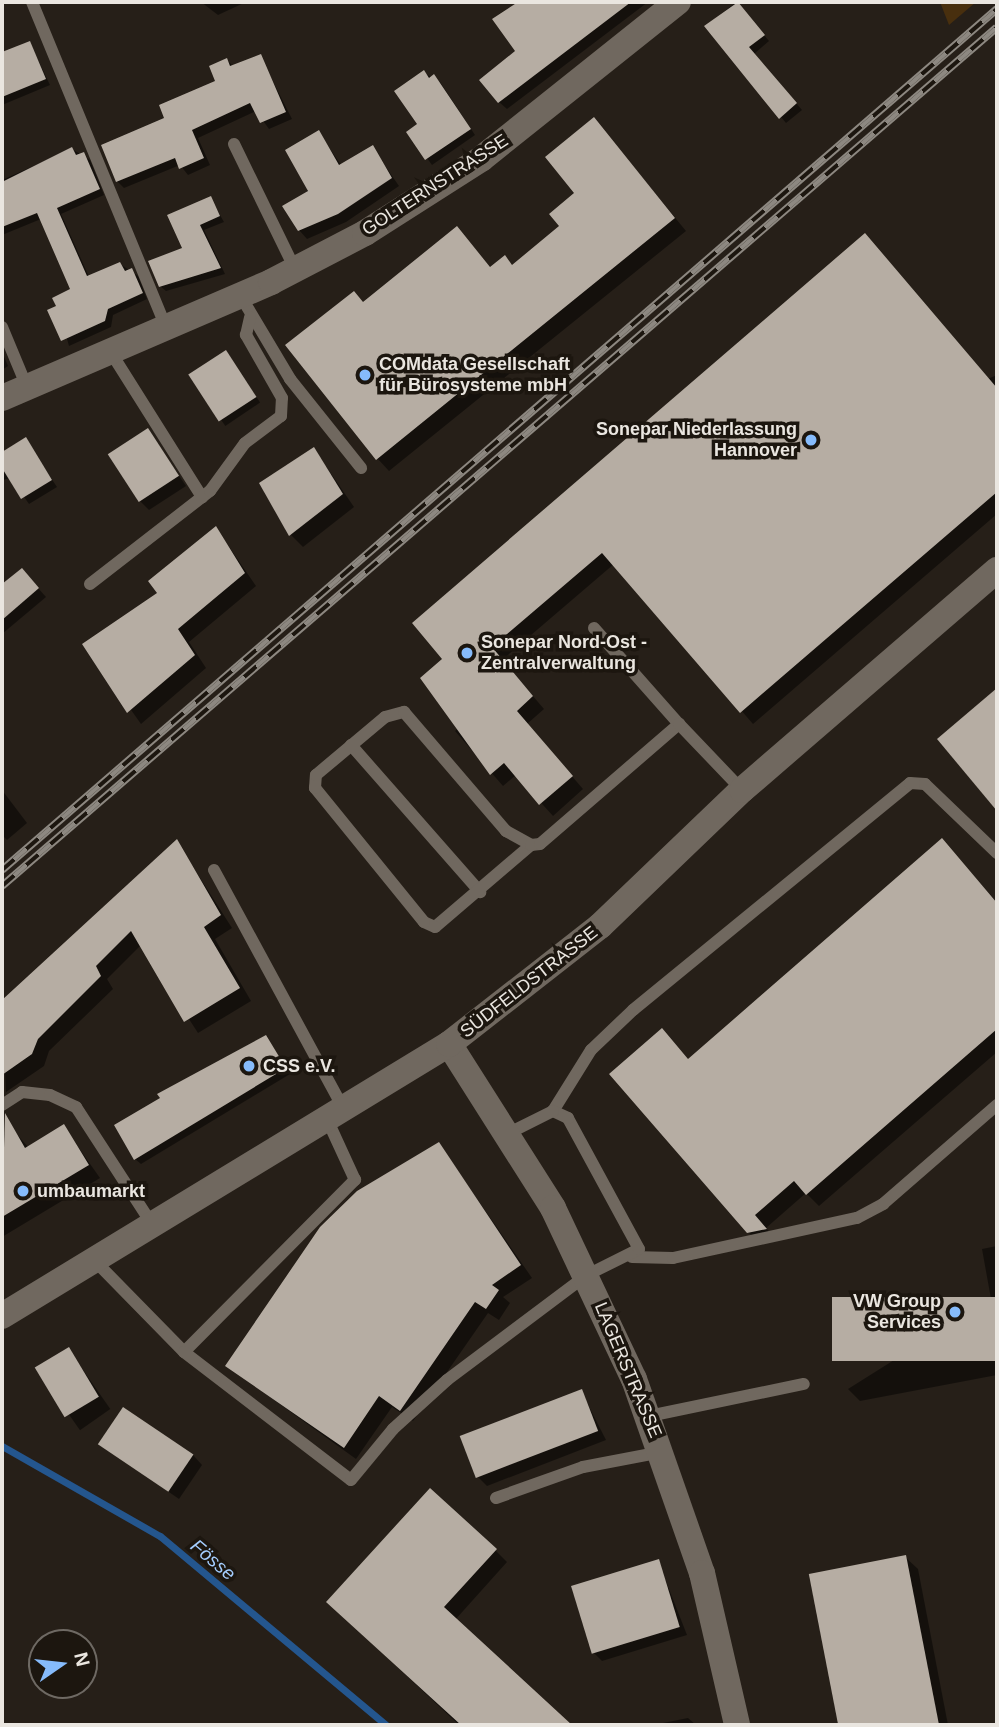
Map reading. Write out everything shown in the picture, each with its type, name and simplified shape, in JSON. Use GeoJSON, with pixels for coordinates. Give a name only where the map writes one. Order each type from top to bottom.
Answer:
{"type":"FeatureCollection","features":[{"type":"Feature","properties":{"kind":"street","name":"GOLTERNSTRASSE"},"geometry":{"type":"LineString","coordinates":[[2,398],[166,327],[245,306],[295,269],[481,159],[678,2]]}},
{"type":"Feature","properties":{"kind":"street","name":"SÜDFELDSTRASSE"},"geometry":{"type":"LineString","coordinates":[[2,1316],[155,1227],[449,1044],[600,926],[742,790],[997,570]]}},
{"type":"Feature","properties":{"kind":"street","name":"LAGERSTRASSE"},"geometry":{"type":"LineString","coordinates":[[449,1044],[509,1133],[587,1275],[649,1416],[702,1573],[737,1725]]}},
{"type":"Feature","properties":{"kind":"lane"},"geometry":{"type":"LineString","coordinates":[[32,2],[166,327]]}},
{"type":"Feature","properties":{"kind":"lane"},"geometry":{"type":"LineString","coordinates":[[234,144],[295,269]]}},
{"type":"Feature","properties":{"kind":"lane"},"geometry":{"type":"LineString","coordinates":[[245,306],[361,468]]}},
{"type":"Feature","properties":{"kind":"lane"},"geometry":{"type":"LineString","coordinates":[[90,584],[202,497],[245,443],[275,424],[284,407],[246,335],[245,306]]}},
{"type":"Feature","properties":{"kind":"lane"},"geometry":{"type":"LineString","coordinates":[[2,327],[27,387]]}},
{"type":"Feature","properties":{"kind":"lane"},"geometry":{"type":"LineString","coordinates":[[110,351],[202,497]]}},
{"type":"Feature","properties":{"kind":"lane"},"geometry":{"type":"LineString","coordinates":[[594,628],[742,790]]}},
{"type":"Feature","properties":{"kind":"lane"},"geometry":{"type":"LineString","coordinates":[[531,845],[447,922],[424,922],[315,788],[321,769],[386,717],[404,712],[506,831],[531,845],[540,844],[679,724]]}},
{"type":"Feature","properties":{"kind":"lane"},"geometry":{"type":"LineString","coordinates":[[351,745],[480,892]]}},
{"type":"Feature","properties":{"kind":"lane"},"geometry":{"type":"LineString","coordinates":[[509,1133],[553,1111],[591,1050],[633,1010],[910,783],[925,784],[997,853]]}},
{"type":"Feature","properties":{"kind":"lane"},"geometry":{"type":"LineString","coordinates":[[184,1352],[355,1180],[335,1114],[214,870]]}},
{"type":"Feature","properties":{"kind":"lane"},"geometry":{"type":"LineString","coordinates":[[2,1105],[22,1092],[50,1095],[75,1107],[155,1227]]}},
{"type":"Feature","properties":{"kind":"lane"},"geometry":{"type":"LineString","coordinates":[[96,1262],[184,1352],[351,1480],[393,1429],[447,1380],[587,1275],[632,1257],[673,1258],[857,1218],[883,1204],[997,1105]]}},
{"type":"Feature","properties":{"kind":"lane"},"geometry":{"type":"LineString","coordinates":[[553,1111],[580,1134],[637,1238],[632,1257]]}},
{"type":"Feature","properties":{"kind":"lane"},"geometry":{"type":"LineString","coordinates":[[649,1416],[804,1384]]}},
{"type":"Feature","properties":{"kind":"lane"},"geometry":{"type":"LineString","coordinates":[[496,1498],[583,1467],[663,1451]]}},
{"type":"Feature","properties":{"kind":"shaded area"},"geometry":{"type":"Polygon","coordinates":[[[940,2],[976,2],[949,25],[940,2]]]}},
{"type":"Feature","properties":{"kind":"building"},"geometry":{"type":"Polygon","coordinates":[[[518,2],[631,2],[498,103],[479,80],[515,51],[492,19],[518,2]]]}},
{"type":"Feature","properties":{"kind":"building"},"geometry":{"type":"Polygon","coordinates":[[[738,2],[765,35],[749,47],[797,103],[779,119],[704,26],[738,2]]]}},
{"type":"Feature","properties":{"kind":"building"},"geometry":{"type":"Polygon","coordinates":[[[30,41],[46,79],[2,97],[2,52],[30,41]]]}},
{"type":"Feature","properties":{"kind":"building"},"geometry":{"type":"Polygon","coordinates":[[[261,54],[286,112],[260,123],[250,103],[192,130],[204,158],[179,169],[175,158],[116,182],[101,145],[164,118],[159,105],[215,81],[209,66],[227,58],[230,66],[261,54]]]}},
{"type":"Feature","properties":{"kind":"building"},"geometry":{"type":"Polygon","coordinates":[[[424,70],[429,78],[434,74],[471,129],[425,160],[406,132],[417,124],[394,91],[424,70]]]}},
{"type":"Feature","properties":{"kind":"building"},"geometry":{"type":"Polygon","coordinates":[[[594,117],[675,218],[376,460],[285,345],[354,291],[363,302],[457,226],[490,267],[505,255],[512,265],[559,226],[549,214],[574,193],[545,157],[594,117]]]}},
{"type":"Feature","properties":{"kind":"building"},"geometry":{"type":"Polygon","coordinates":[[[319,130],[339,165],[373,145],[392,178],[338,214],[298,231],[282,206],[308,191],[285,150],[319,130]]]}},
{"type":"Feature","properties":{"kind":"building"},"geometry":{"type":"Polygon","coordinates":[[[72,147],[76,155],[84,152],[100,189],[57,208],[87,276],[120,262],[125,271],[132,268],[143,293],[108,309],[105,321],[61,341],[47,310],[56,306],[52,298],[70,289],[37,213],[2,227],[2,182],[72,147]]]}},
{"type":"Feature","properties":{"kind":"building"},"geometry":{"type":"Polygon","coordinates":[[[211,196],[220,216],[200,225],[221,268],[159,287],[148,261],[182,248],[167,215],[211,196]]]}},
{"type":"Feature","properties":{"kind":"building","name":"Sonepar Niederlassung Hannover"},"geometry":{"type":"Polygon","coordinates":[[[865,233],[997,388],[997,492],[740,713],[602,553],[492,647],[533,696],[517,711],[573,776],[539,805],[504,763],[490,775],[420,678],[442,659],[412,623],[865,233]]]}},
{"type":"Feature","properties":{"kind":"building"},"geometry":{"type":"Polygon","coordinates":[[[226,350],[256,397],[219,421],[188,375],[226,350]]]}},
{"type":"Feature","properties":{"kind":"building"},"geometry":{"type":"Polygon","coordinates":[[[148,428],[179,476],[139,502],[108,454],[148,428]]]}},
{"type":"Feature","properties":{"kind":"building"},"geometry":{"type":"Polygon","coordinates":[[[26,437],[52,480],[21,499],[2,468],[2,452],[26,437]]]}},
{"type":"Feature","properties":{"kind":"building"},"geometry":{"type":"Polygon","coordinates":[[[314,447],[343,494],[289,536],[259,483],[314,447]]]}},
{"type":"Feature","properties":{"kind":"building"},"geometry":{"type":"Polygon","coordinates":[[[216,526],[245,573],[178,629],[195,655],[127,713],[82,644],[157,593],[148,581],[216,526]]]}},
{"type":"Feature","properties":{"kind":"building"},"geometry":{"type":"Polygon","coordinates":[[[22,568],[39,588],[2,620],[2,584],[22,568]]]}},
{"type":"Feature","properties":{"kind":"building"},"geometry":{"type":"Polygon","coordinates":[[[997,688],[997,811],[937,739],[997,688]]]}},
{"type":"Feature","properties":{"kind":"building"},"geometry":{"type":"Polygon","coordinates":[[[942,838],[997,903],[997,1029],[806,1195],[794,1181],[755,1215],[767,1229],[747,1233],[609,1074],[662,1028],[688,1059],[942,838]]]}},
{"type":"Feature","properties":{"kind":"building"},"geometry":{"type":"Polygon","coordinates":[[[177,839],[221,915],[204,927],[240,988],[184,1022],[131,931],[96,966],[101,976],[38,1039],[32,1054],[2,1075],[2,1000],[177,839]]]}},
{"type":"Feature","properties":{"kind":"building"},"geometry":{"type":"Polygon","coordinates":[[[266,1035],[286,1068],[134,1160],[114,1125],[160,1098],[157,1094],[266,1035]]]}},
{"type":"Feature","properties":{"kind":"building","name":"umbaumarkt"},"geometry":{"type":"Polygon","coordinates":[[[5,1113],[25,1148],[64,1124],[89,1165],[2,1217],[5,1113]]]}},
{"type":"Feature","properties":{"kind":"building"},"geometry":{"type":"Polygon","coordinates":[[[439,1142],[521,1265],[492,1285],[499,1290],[486,1309],[475,1302],[400,1411],[379,1396],[344,1448],[225,1366],[320,1227],[357,1191],[439,1142]]]}},
{"type":"Feature","properties":{"kind":"building","name":"VW Group Services"},"geometry":{"type":"Polygon","coordinates":[[[832,1297],[997,1297],[997,1361],[832,1361],[832,1297]]]}},
{"type":"Feature","properties":{"kind":"building"},"geometry":{"type":"Polygon","coordinates":[[[69,1347],[99,1397],[65,1417],[35,1368],[69,1347]]]}},
{"type":"Feature","properties":{"kind":"building"},"geometry":{"type":"Polygon","coordinates":[[[582,1389],[598,1431],[476,1478],[460,1436],[582,1389]]]}},
{"type":"Feature","properties":{"kind":"building"},"geometry":{"type":"Polygon","coordinates":[[[123,1407],[193,1455],[168,1492],[98,1444],[123,1407]]]}},
{"type":"Feature","properties":{"kind":"building"},"geometry":{"type":"Polygon","coordinates":[[[430,1488],[497,1549],[444,1607],[572,1725],[461,1725],[326,1602],[430,1488]]]}},
{"type":"Feature","properties":{"kind":"building"},"geometry":{"type":"Polygon","coordinates":[[[906,1555],[939,1725],[838,1725],[809,1574],[906,1555]]]}},
{"type":"Feature","properties":{"kind":"building"},"geometry":{"type":"Polygon","coordinates":[[[659,1559],[680,1627],[592,1654],[571,1586],[659,1559]]]}},
{"type":"Feature","properties":{"kind":"waterway","name":"Fösse"},"geometry":{"type":"LineString","coordinates":[[2,1446],[160,1536],[386,1725]]}},
{"type":"Feature","properties":{"kind":"railway"},"geometry":{"type":"LineString","coordinates":[[2,870],[997,9]]}},
{"type":"Feature","properties":{"kind":"railway"},"geometry":{"type":"LineString","coordinates":[[2,886],[997,27]]}},
{"type":"Feature","properties":{"kind":"place","name":"COMdata Gesellschaft für Bürosysteme mbH"},"geometry":{"type":"Point","coordinates":[365,375]}},
{"type":"Feature","properties":{"kind":"place","name":"Sonepar Niederlassung Hannover"},"geometry":{"type":"Point","coordinates":[811,440]}},
{"type":"Feature","properties":{"kind":"place","name":"Sonepar Nord-Ost - Zentralverwaltung"},"geometry":{"type":"Point","coordinates":[467,653]}},
{"type":"Feature","properties":{"kind":"place","name":"CSS e.V."},"geometry":{"type":"Point","coordinates":[249,1066]}},
{"type":"Feature","properties":{"kind":"place","name":"umbaumarkt"},"geometry":{"type":"Point","coordinates":[23,1191]}},
{"type":"Feature","properties":{"kind":"place","name":"VW Group Services"},"geometry":{"type":"Point","coordinates":[955,1312]}}]}
